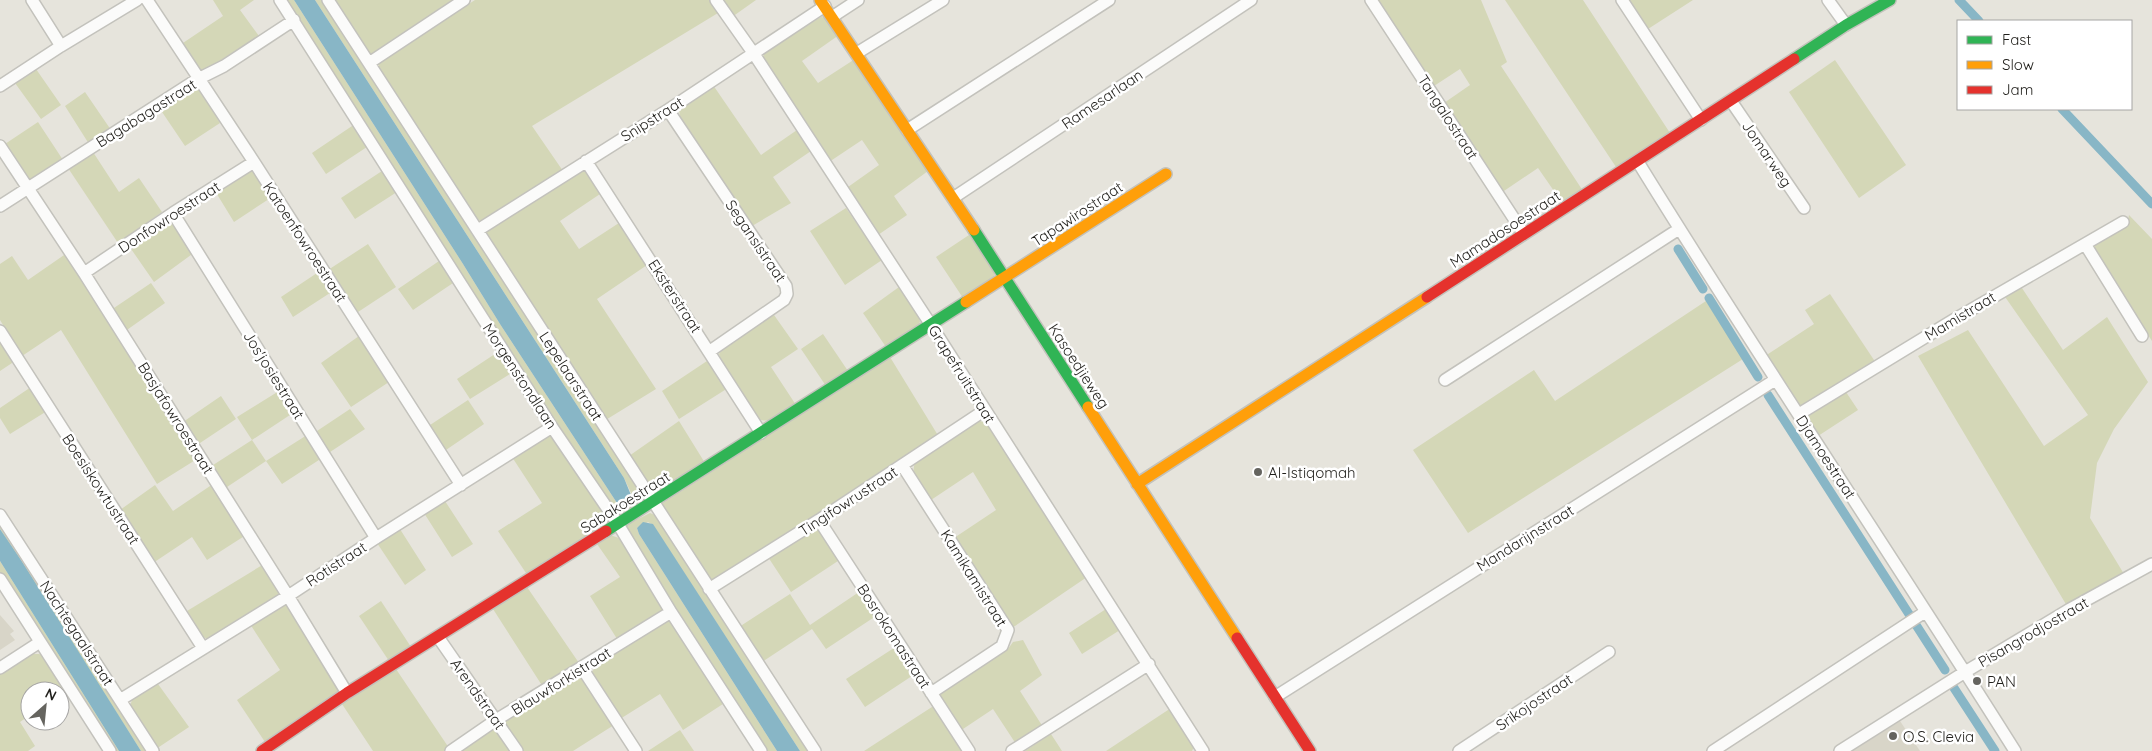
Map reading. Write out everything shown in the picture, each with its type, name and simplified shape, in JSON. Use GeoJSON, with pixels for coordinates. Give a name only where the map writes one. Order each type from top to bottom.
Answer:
{"type":"FeatureCollection","features":[{"type":"Feature","properties":{"kind":"street"},"geometry":{"type":"LineString","coordinates":[[32,0],[61,46]]}},
{"type":"Feature","properties":{"kind":"street"},"geometry":{"type":"LineString","coordinates":[[0,86],[137,0]]}},
{"type":"Feature","properties":{"kind":"street","name":"Katoenfowroestraat"},"geometry":{"type":"LineString","coordinates":[[147,0],[254,162],[460,484]]}},
{"type":"Feature","properties":{"kind":"street","name":"Morgenstondlaan"},"geometry":{"type":"LineString","coordinates":[[280,0],[552,427],[618,524],[671,612],[761,751]]}},
{"type":"Feature","properties":{"kind":"street","name":"Lepelaarstraat"},"geometry":{"type":"LineString","coordinates":[[328,0],[478,230],[652,503],[815,751]]}},
{"type":"Feature","properties":{"kind":"street"},"geometry":{"type":"LineString","coordinates":[[369,63],[464,0]]}},
{"type":"Feature","properties":{"kind":"street","name":"Grapefruitstraat"},"geometry":{"type":"LineString","coordinates":[[716,0],[754,54],[931,325],[1202,750]]}},
{"type":"Feature","properties":{"kind":"street"},"geometry":{"type":"LineString","coordinates":[[832,16],[858,0]]}},
{"type":"Feature","properties":{"kind":"street"},"geometry":{"type":"LineString","coordinates":[[857,53],[942,0]]}},
{"type":"Feature","properties":{"kind":"street"},"geometry":{"type":"LineString","coordinates":[[907,130],[1109,0]]}},
{"type":"Feature","properties":{"kind":"street","name":"Ramesarlaan"},"geometry":{"type":"LineString","coordinates":[[953,198],[1251,0]]}},
{"type":"Feature","properties":{"kind":"street","name":"Tangalostraat"},"geometry":{"type":"LineString","coordinates":[[1371,0],[1524,234]]}},
{"type":"Feature","properties":{"kind":"street"},"geometry":{"type":"LineString","coordinates":[[1622,0],[1701,120]]}},
{"type":"Feature","properties":{"kind":"street"},"geometry":{"type":"LineString","coordinates":[[1828,0],[1846,26]]}},
{"type":"Feature","properties":{"kind":"street","name":"Mamadosoestraat"},"geometry":{"type":"LineString","coordinates":[[1137,484],[1846,26],[1890,0]]}},
{"type":"Feature","properties":{"kind":"street","name":"Snipstraat"},"geometry":{"type":"LineString","coordinates":[[478,230],[754,54],[823,3]]}},
{"type":"Feature","properties":{"kind":"street","name":"Kasoedjieweg"},"geometry":{"type":"LineString","coordinates":[[823,3],[953,198],[1310,751]]}},
{"type":"Feature","properties":{"kind":"street","name":"Bagabagastraat"},"geometry":{"type":"LineString","coordinates":[[0,206],[294,20]]}},
{"type":"Feature","properties":{"kind":"street","name":"Jomarweg"},"geometry":{"type":"LineString","coordinates":[[1731,101],[1804,208]]}},
{"type":"Feature","properties":{"kind":"street","name":"Segansistraat"},"geometry":{"type":"LineString","coordinates":[[668,110],[786,286],[787,294],[784,300],[710,350]]}},
{"type":"Feature","properties":{"kind":"street","name":"Basjafowroestraat"},"geometry":{"type":"LineString","coordinates":[[0,146],[84,273],[347,692]]}},
{"type":"Feature","properties":{"kind":"street","name":"Eksterstraat"},"geometry":{"type":"LineString","coordinates":[[586,161],[710,350],[761,433]]}},
{"type":"Feature","properties":{"kind":"street","name":"Donfowroestraat"},"geometry":{"type":"LineString","coordinates":[[84,273],[173,213],[254,162]]}},
{"type":"Feature","properties":{"kind":"street","name":"Djamoestraat"},"geometry":{"type":"LineString","coordinates":[[1638,162],[1775,380],[1799,414],[1922,615],[1965,672],[2015,751]]}},
{"type":"Feature","properties":{"kind":"street","name":"Tapawirostraat"},"geometry":{"type":"LineString","coordinates":[[1005,279],[1166,174]]}},
{"type":"Feature","properties":{"kind":"street","name":"Jos'josiestraat"},"geometry":{"type":"LineString","coordinates":[[173,213],[376,538]]}},
{"type":"Feature","properties":{"kind":"street","name":"Mamistraat"},"geometry":{"type":"LineString","coordinates":[[1799,414],[1955,318],[2123,222]]}},
{"type":"Feature","properties":{"kind":"street"},"geometry":{"type":"LineString","coordinates":[[1445,380],[1679,229]]}},
{"type":"Feature","properties":{"kind":"street"},"geometry":{"type":"LineString","coordinates":[[2085,244],[2142,336]]}},
{"type":"Feature","properties":{"kind":"street","name":"Sabakoestraat"},"geometry":{"type":"LineString","coordinates":[[268,749],[347,692],[652,503],[1005,279]]}},
{"type":"Feature","properties":{"kind":"street","name":"Boesiskowtustraat"},"geometry":{"type":"LineString","coordinates":[[0,331],[203,648]]}},
{"type":"Feature","properties":{"kind":"street","name":"Mandarijnstraat"},"geometry":{"type":"LineString","coordinates":[[1274,697],[1775,380]]}},
{"type":"Feature","properties":{"kind":"street","name":"Tingifowrustraat"},"geometry":{"type":"LineString","coordinates":[[710,589],[820,520],[985,410]]}},
{"type":"Feature","properties":{"kind":"street","name":"Rotistraat"},"geometry":{"type":"LineString","coordinates":[[120,700],[288,596],[460,484],[552,427]]}},
{"type":"Feature","properties":{"kind":"street","name":"Kamikamistraat"},"geometry":{"type":"LineString","coordinates":[[902,465],[1008,630],[1002,646],[931,693]]}},
{"type":"Feature","properties":{"kind":"street","name":"Nachtegaalstraat"},"geometry":{"type":"LineString","coordinates":[[0,515],[153,751]]}},
{"type":"Feature","properties":{"kind":"street","name":"Bosrokomastraat"},"geometry":{"type":"LineString","coordinates":[[820,520],[970,751]]}},
{"type":"Feature","properties":{"kind":"street","name":"Pisangrodjostraat"},"geometry":{"type":"LineString","coordinates":[[1840,751],[1965,672],[2070,609],[2152,564]]}},
{"type":"Feature","properties":{"kind":"street"},"geometry":{"type":"LineString","coordinates":[[0,579],[110,751]]}},
{"type":"Feature","properties":{"kind":"street","name":"Blauwforkistraat"},"geometry":{"type":"LineString","coordinates":[[451,751],[496,720],[671,612]]}},
{"type":"Feature","properties":{"kind":"street"},"geometry":{"type":"LineString","coordinates":[[1713,751],[1922,615]]}},
{"type":"Feature","properties":{"kind":"street","name":"Arendstraat"},"geometry":{"type":"LineString","coordinates":[[438,637],[517,751]]}},
{"type":"Feature","properties":{"kind":"street"},"geometry":{"type":"LineString","coordinates":[[0,668],[40,642]]}},
{"type":"Feature","properties":{"kind":"street","name":"Srikojostraat"},"geometry":{"type":"LineString","coordinates":[[1459,751],[1609,652]]}},
{"type":"Feature","properties":{"kind":"street"},"geometry":{"type":"LineString","coordinates":[[1012,751],[1148,664]]}},
{"type":"Feature","properties":{"kind":"street"},"geometry":{"type":"LineString","coordinates":[[582,668],[636,751]]}},
{"type":"Feature","properties":{"kind":"shaded area"},"geometry":{"type":"Polygon","coordinates":[[[0,615],[14,631],[10,634],[15,640],[0,650],[0,615]]]}},
{"type":"Feature","properties":{"kind":"shaded area","name":"O.S. Clevia"},"geometry":{"type":"Polygon","coordinates":[[[1900,721],[1920,751],[1852,751],[1900,721]]]}},
{"type":"Feature","properties":{"kind":"green space"},"geometry":{"type":"Polygon","coordinates":[[[213,0],[254,0],[240,10],[259,36],[202,72],[180,45],[223,16],[213,0]]]}},
{"type":"Feature","properties":{"kind":"green space"},"geometry":{"type":"Polygon","coordinates":[[[284,0],[294,0],[500,324],[617,503],[632,495],[624,478],[315,0],[325,0],[638,483],[642,496],[641,502],[623,514],[617,512],[611,506],[284,0]]]}},
{"type":"Feature","properties":{"kind":"green space"},"geometry":{"type":"Polygon","coordinates":[[[332,0],[460,0],[372,55],[365,52],[332,0]]]}},
{"type":"Feature","properties":{"kind":"green space"},"geometry":{"type":"Polygon","coordinates":[[[475,0],[710,0],[718,13],[532,126],[563,171],[487,220],[481,221],[475,218],[377,70],[380,61],[475,0]]]}},
{"type":"Feature","properties":{"kind":"green space"},"geometry":{"type":"Polygon","coordinates":[[[721,0],[756,0],[732,17],[721,0]]]}},
{"type":"Feature","properties":{"kind":"green space"},"geometry":{"type":"Polygon","coordinates":[[[1376,0],[1481,0],[1507,62],[1501,66],[1583,191],[1563,204],[1538,168],[1501,193],[1444,103],[1470,85],[1460,69],[1434,86],[1376,0]]]}},
{"type":"Feature","properties":{"kind":"green space"},"geometry":{"type":"Polygon","coordinates":[[[1505,0],[1583,0],[1672,136],[1618,170],[1505,0]]]}},
{"type":"Feature","properties":{"kind":"green space"},"geometry":{"type":"Polygon","coordinates":[[[1629,0],[1693,0],[1648,29],[1629,0]]]}},
{"type":"Feature","properties":{"kind":"green space"},"geometry":{"type":"Polygon","coordinates":[[[821,17],[827,18],[839,35],[802,61],[818,83],[855,59],[928,171],[894,196],[907,215],[878,235],[848,187],[879,165],[862,140],[829,162],[763,60],[764,51],[821,17]]]}},
{"type":"Feature","properties":{"kind":"green space"},"geometry":{"type":"Polygon","coordinates":[[[1835,60],[1906,165],[1859,198],[1789,92],[1835,60]]]}},
{"type":"Feature","properties":{"kind":"green space"},"geometry":{"type":"Polygon","coordinates":[[[36,69],[61,105],[41,119],[15,83],[36,69]]]}},
{"type":"Feature","properties":{"kind":"green space"},"geometry":{"type":"Polygon","coordinates":[[[713,85],[761,155],[797,130],[811,151],[773,177],[791,203],[752,226],[680,116],[679,110],[713,85]]]}},
{"type":"Feature","properties":{"kind":"green space"},"geometry":{"type":"Polygon","coordinates":[[[194,87],[200,89],[220,123],[185,146],[160,109],[194,87]]]}},
{"type":"Feature","properties":{"kind":"green space"},"geometry":{"type":"Polygon","coordinates":[[[85,92],[111,130],[89,144],[65,106],[85,92]]]}},
{"type":"Feature","properties":{"kind":"green space"},"geometry":{"type":"Polygon","coordinates":[[[38,122],[63,160],[29,181],[2,146],[38,122]]]}},
{"type":"Feature","properties":{"kind":"green space"},"geometry":{"type":"Polygon","coordinates":[[[355,124],[370,145],[326,174],[312,153],[355,124]]]}},
{"type":"Feature","properties":{"kind":"green space"},"geometry":{"type":"Polygon","coordinates":[[[93,152],[119,192],[139,178],[162,212],[118,243],[68,168],[93,152]]]}},
{"type":"Feature","properties":{"kind":"green space"},"geometry":{"type":"Polygon","coordinates":[[[385,169],[400,190],[355,219],[341,198],[385,169]]]}},
{"type":"Feature","properties":{"kind":"green space"},"geometry":{"type":"Polygon","coordinates":[[[588,170],[603,192],[560,221],[579,249],[622,221],[650,263],[597,299],[656,389],[604,421],[486,234],[488,229],[582,171],[588,170]]]}},
{"type":"Feature","properties":{"kind":"green space"},"geometry":{"type":"Polygon","coordinates":[[[249,171],[254,172],[272,197],[234,222],[215,191],[249,171]]]}},
{"type":"Feature","properties":{"kind":"green space"},"geometry":{"type":"Polygon","coordinates":[[[846,208],[882,260],[845,285],[810,231],[846,208]]]}},
{"type":"Feature","properties":{"kind":"green space"},"geometry":{"type":"Polygon","coordinates":[[[2129,215],[2152,239],[2152,341],[2089,244],[2127,225],[2129,215]]]}},
{"type":"Feature","properties":{"kind":"green space"},"geometry":{"type":"Polygon","coordinates":[[[171,222],[175,224],[195,252],[154,282],[129,246],[164,223],[171,222]]]}},
{"type":"Feature","properties":{"kind":"green space"},"geometry":{"type":"Polygon","coordinates":[[[969,235],[994,271],[994,276],[963,298],[936,257],[969,235]]]}},
{"type":"Feature","properties":{"kind":"green space"},"geometry":{"type":"Polygon","coordinates":[[[368,244],[396,287],[355,314],[328,270],[368,244]]]}},
{"type":"Feature","properties":{"kind":"green space"},"geometry":{"type":"Polygon","coordinates":[[[67,253],[197,459],[157,484],[61,330],[22,356],[0,320],[0,264],[12,256],[28,280],[67,253]]]}},
{"type":"Feature","properties":{"kind":"green space"},"geometry":{"type":"Polygon","coordinates":[[[442,259],[456,281],[413,310],[398,289],[442,259]]]}},
{"type":"Feature","properties":{"kind":"green space"},"geometry":{"type":"Polygon","coordinates":[[[320,271],[333,291],[293,317],[281,297],[320,271]]]}},
{"type":"Feature","properties":{"kind":"green space"},"geometry":{"type":"Polygon","coordinates":[[[151,283],[165,303],[124,332],[111,310],[151,283]]]}},
{"type":"Feature","properties":{"kind":"green space"},"geometry":{"type":"Polygon","coordinates":[[[2020,285],[2063,350],[2107,317],[2148,382],[2114,429],[2097,463],[2090,518],[2124,574],[2067,606],[1918,356],[1968,330],[2044,446],[2088,415],[2003,294],[2020,285]]]}},
{"type":"Feature","properties":{"kind":"green space"},"geometry":{"type":"Polygon","coordinates":[[[899,287],[919,316],[920,322],[917,327],[886,347],[863,313],[899,287]]]}},
{"type":"Feature","properties":{"kind":"green space"},"geometry":{"type":"Polygon","coordinates":[[[1830,294],[1876,363],[1805,407],[1797,407],[1765,356],[1814,324],[1805,310],[1830,294]]]}},
{"type":"Feature","properties":{"kind":"green space"},"geometry":{"type":"Polygon","coordinates":[[[1706,301],[1743,359],[1468,533],[1413,450],[1534,370],[1555,401],[1706,301]]]}},
{"type":"Feature","properties":{"kind":"green space"},"geometry":{"type":"Polygon","coordinates":[[[774,315],[798,349],[771,367],[796,405],[778,417],[763,420],[758,419],[721,361],[719,354],[723,348],[774,315]]]}},
{"type":"Feature","properties":{"kind":"green space"},"geometry":{"type":"Polygon","coordinates":[[[823,334],[848,371],[826,386],[801,349],[823,334]]]}},
{"type":"Feature","properties":{"kind":"green space"},"geometry":{"type":"Polygon","coordinates":[[[359,336],[389,382],[351,407],[321,363],[359,336]]]}},
{"type":"Feature","properties":{"kind":"green space"},"geometry":{"type":"Polygon","coordinates":[[[0,338],[15,361],[0,371],[0,338]]]}},
{"type":"Feature","properties":{"kind":"green space"},"geometry":{"type":"Polygon","coordinates":[[[501,350],[515,371],[470,399],[457,379],[501,350]]]}},
{"type":"Feature","properties":{"kind":"green space"},"geometry":{"type":"Polygon","coordinates":[[[890,357],[939,437],[712,582],[662,511],[663,503],[890,357]]]}},
{"type":"Feature","properties":{"kind":"green space"},"geometry":{"type":"Polygon","coordinates":[[[710,359],[728,388],[679,419],[662,391],[710,359]]]}},
{"type":"Feature","properties":{"kind":"green space"},"geometry":{"type":"Polygon","coordinates":[[[31,387],[47,411],[10,434],[0,418],[0,408],[31,387]]]}},
{"type":"Feature","properties":{"kind":"green space"},"geometry":{"type":"Polygon","coordinates":[[[1844,389],[1858,410],[1818,436],[1807,416],[1809,412],[1844,389]]]}},
{"type":"Feature","properties":{"kind":"green space"},"geometry":{"type":"Polygon","coordinates":[[[279,391],[293,413],[252,440],[237,417],[279,391]]]}},
{"type":"Feature","properties":{"kind":"green space"},"geometry":{"type":"Polygon","coordinates":[[[221,396],[236,419],[197,445],[183,422],[221,396]]]}},
{"type":"Feature","properties":{"kind":"green space"},"geometry":{"type":"Polygon","coordinates":[[[468,400],[484,424],[443,452],[427,427],[468,400]]]}},
{"type":"Feature","properties":{"kind":"green space"},"geometry":{"type":"Polygon","coordinates":[[[350,409],[365,429],[327,454],[314,433],[350,409]]]}},
{"type":"Feature","properties":{"kind":"green space"},"geometry":{"type":"Polygon","coordinates":[[[976,420],[987,423],[1087,577],[1012,628],[954,538],[996,510],[973,472],[931,500],[915,477],[914,466],[916,461],[976,420]]]}},
{"type":"Feature","properties":{"kind":"green space"},"geometry":{"type":"Polygon","coordinates":[[[679,421],[705,463],[657,492],[652,492],[629,456],[679,421]]]}},
{"type":"Feature","properties":{"kind":"green space"},"geometry":{"type":"Polygon","coordinates":[[[549,434],[554,434],[609,516],[608,525],[528,576],[498,531],[542,503],[512,457],[549,434]]]}},
{"type":"Feature","properties":{"kind":"green space"},"geometry":{"type":"Polygon","coordinates":[[[307,435],[322,458],[282,484],[266,461],[307,435]]]}},
{"type":"Feature","properties":{"kind":"green space"},"geometry":{"type":"Polygon","coordinates":[[[252,440],[266,461],[224,489],[210,467],[252,440]]]}},
{"type":"Feature","properties":{"kind":"green space"},"geometry":{"type":"Polygon","coordinates":[[[213,484],[246,535],[207,560],[192,537],[153,563],[120,510],[155,485],[173,511],[213,484]]]}},
{"type":"Feature","properties":{"kind":"green space"},"geometry":{"type":"Polygon","coordinates":[[[445,501],[473,544],[452,557],[424,513],[445,501]]]}},
{"type":"Feature","properties":{"kind":"green space"},"geometry":{"type":"Polygon","coordinates":[[[650,513],[657,516],[810,751],[800,751],[653,525],[648,522],[637,528],[777,751],[766,751],[627,536],[626,525],[650,513]]]}},
{"type":"Feature","properties":{"kind":"green space"},"geometry":{"type":"Polygon","coordinates":[[[0,521],[149,751],[141,751],[0,529],[0,521]]]}},
{"type":"Feature","properties":{"kind":"green space"},"geometry":{"type":"Polygon","coordinates":[[[398,526],[426,570],[405,585],[375,540],[398,526]]]}},
{"type":"Feature","properties":{"kind":"green space"},"geometry":{"type":"Polygon","coordinates":[[[814,527],[819,528],[841,559],[791,592],[768,557],[814,527]]]}},
{"type":"Feature","properties":{"kind":"green space"},"geometry":{"type":"Polygon","coordinates":[[[610,535],[619,538],[663,606],[663,613],[619,642],[590,596],[620,577],[597,544],[610,535]]]}},
{"type":"Feature","properties":{"kind":"green space"},"geometry":{"type":"Polygon","coordinates":[[[0,561],[119,751],[113,751],[70,684],[70,681],[68,681],[0,575],[0,561]]]}},
{"type":"Feature","properties":{"kind":"green space"},"geometry":{"type":"Polygon","coordinates":[[[264,564],[279,591],[278,596],[210,640],[201,636],[187,611],[264,564]]]}},
{"type":"Feature","properties":{"kind":"green space"},"geometry":{"type":"Polygon","coordinates":[[[527,587],[579,663],[543,687],[493,609],[527,587]]]}},
{"type":"Feature","properties":{"kind":"green space"},"geometry":{"type":"Polygon","coordinates":[[[859,592],[876,616],[826,649],[812,629],[762,662],[739,627],[790,594],[810,625],[859,592]]]}},
{"type":"Feature","properties":{"kind":"green space"},"geometry":{"type":"Polygon","coordinates":[[[381,601],[411,647],[389,661],[359,616],[381,601]]]}},
{"type":"Feature","properties":{"kind":"green space"},"geometry":{"type":"Polygon","coordinates":[[[286,603],[290,605],[341,692],[265,742],[237,700],[280,670],[250,624],[286,603]]]}},
{"type":"Feature","properties":{"kind":"green space"},"geometry":{"type":"Polygon","coordinates":[[[1106,609],[1120,630],[1082,654],[1069,633],[1106,609]]]}},
{"type":"Feature","properties":{"kind":"green space"},"geometry":{"type":"Polygon","coordinates":[[[667,620],[674,621],[726,702],[683,730],[660,694],[620,719],[593,677],[592,672],[596,666],[667,620]]]}},
{"type":"Feature","properties":{"kind":"green space"},"geometry":{"type":"Polygon","coordinates":[[[1023,640],[1042,675],[1020,691],[1043,727],[1016,744],[993,709],[960,731],[943,705],[940,694],[942,688],[1008,649],[1013,642],[1023,640]]]}},
{"type":"Feature","properties":{"kind":"green space"},"geometry":{"type":"Polygon","coordinates":[[[897,646],[915,674],[865,707],[846,679],[897,646]]]}},
{"type":"Feature","properties":{"kind":"green space"},"geometry":{"type":"Polygon","coordinates":[[[33,654],[39,654],[44,656],[60,681],[20,681],[20,731],[26,731],[35,746],[28,751],[0,751],[0,674],[33,654]]]}},
{"type":"Feature","properties":{"kind":"green space"},"geometry":{"type":"Polygon","coordinates":[[[396,669],[449,748],[444,751],[373,751],[342,704],[396,669]]]}},
{"type":"Feature","properties":{"kind":"green space"},"geometry":{"type":"Polygon","coordinates":[[[576,676],[582,678],[614,725],[573,751],[519,751],[503,724],[505,719],[576,676]]]}},
{"type":"Feature","properties":{"kind":"green space"},"geometry":{"type":"Polygon","coordinates":[[[158,684],[189,727],[156,749],[130,708],[132,699],[158,684]]]}},
{"type":"Feature","properties":{"kind":"green space"},"geometry":{"type":"Polygon","coordinates":[[[935,705],[965,751],[864,751],[935,705]]]}},
{"type":"Feature","properties":{"kind":"green space"},"geometry":{"type":"Polygon","coordinates":[[[1171,708],[1194,747],[1192,751],[1106,751],[1171,708]]]}},
{"type":"Feature","properties":{"kind":"green space"},"geometry":{"type":"Polygon","coordinates":[[[493,728],[497,730],[514,751],[456,751],[493,728]]]}},
{"type":"Feature","properties":{"kind":"green space"},"geometry":{"type":"Polygon","coordinates":[[[680,730],[694,751],[648,751],[680,730]]]}},
{"type":"Feature","properties":{"kind":"green space"},"geometry":{"type":"Polygon","coordinates":[[[1051,734],[1062,751],[1025,751],[1051,734]]]}},
{"type":"Feature","properties":{"kind":"water"},"geometry":{"type":"Polygon","coordinates":[[[294,0],[315,0],[624,478],[633,500],[627,506],[617,503],[500,324],[294,0]]]}},
{"type":"Feature","properties":{"kind":"water"},"geometry":{"type":"Polygon","coordinates":[[[643,522],[653,524],[800,751],[777,751],[639,534],[637,528],[643,522]]]}},
{"type":"Feature","properties":{"kind":"water"},"geometry":{"type":"Polygon","coordinates":[[[0,529],[141,751],[119,751],[0,561],[0,529]]]}},
{"type":"Feature","properties":{"kind":"waterway"},"geometry":{"type":"LineString","coordinates":[[1959,0],[1978,20]]}},
{"type":"Feature","properties":{"kind":"waterway"},"geometry":{"type":"LineString","coordinates":[[2063,110],[2152,204]]}},
{"type":"Feature","properties":{"kind":"waterway"},"geometry":{"type":"LineString","coordinates":[[1678,249],[1703,289]]}},
{"type":"Feature","properties":{"kind":"waterway"},"geometry":{"type":"LineString","coordinates":[[1709,298],[1758,377]]}},
{"type":"Feature","properties":{"kind":"waterway"},"geometry":{"type":"LineString","coordinates":[[1768,395],[1945,670]]}},
{"type":"Feature","properties":{"kind":"waterway"},"geometry":{"type":"LineString","coordinates":[[1954,688],[1995,751]]}},
{"type":"Feature","properties":{"kind":"traffic: fast"},"geometry":{"type":"LineString","coordinates":[[1794,59],[1846,25],[1890,0]]}},
{"type":"Feature","properties":{"kind":"traffic: fast"},"geometry":{"type":"LineString","coordinates":[[974,230],[1088,407]]}},
{"type":"Feature","properties":{"kind":"traffic: fast"},"geometry":{"type":"LineString","coordinates":[[606,531],[966,302]]}},
{"type":"Feature","properties":{"kind":"traffic: slow"},"geometry":{"type":"LineString","coordinates":[[820,0],[974,230]]}},
{"type":"Feature","properties":{"kind":"traffic: slow"},"geometry":{"type":"LineString","coordinates":[[966,302],[1166,174]]}},
{"type":"Feature","properties":{"kind":"traffic: slow"},"geometry":{"type":"LineString","coordinates":[[1137,484],[1427,297]]}},
{"type":"Feature","properties":{"kind":"traffic: slow"},"geometry":{"type":"LineString","coordinates":[[1088,407],[1237,638]]}},
{"type":"Feature","properties":{"kind":"traffic: jam"},"geometry":{"type":"LineString","coordinates":[[1427,297],[1794,59]]}},
{"type":"Feature","properties":{"kind":"traffic: jam"},"geometry":{"type":"LineString","coordinates":[[262,751],[347,693],[606,531]]}},
{"type":"Feature","properties":{"kind":"traffic: jam"},"geometry":{"type":"LineString","coordinates":[[1237,638],[1310,751]]}},
{"type":"Feature","properties":{"kind":"place","name":"Al-Istiqomah"},"geometry":{"type":"Point","coordinates":[1258,472]}},
{"type":"Feature","properties":{"kind":"place","name":"PAN"},"geometry":{"type":"Point","coordinates":[1977,681]}},
{"type":"Feature","properties":{"kind":"place","name":"O.S. Clevia"},"geometry":{"type":"Point","coordinates":[1893,736]}}]}
